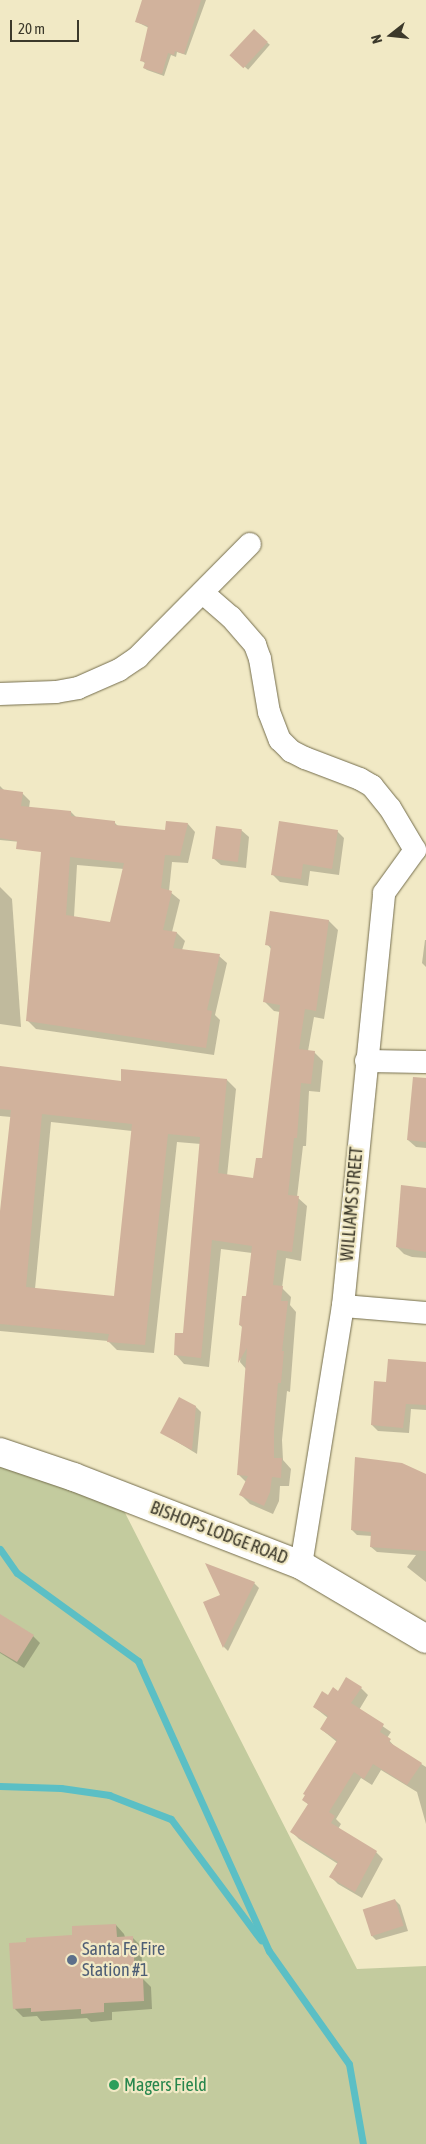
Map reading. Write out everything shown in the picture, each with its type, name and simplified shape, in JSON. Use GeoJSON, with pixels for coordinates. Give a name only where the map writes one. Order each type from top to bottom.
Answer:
{"type":"FeatureCollection","features":[{"type":"Feature","properties":{"kind":"street"},"geometry":{"type":"LineString","coordinates":[[0,694],[56,692],[99,680],[119,670],[138,657],[204,593],[250,544]]}},
{"type":"Feature","properties":{"kind":"street"},"geometry":{"type":"LineString","coordinates":[[204,593],[231,617],[255,645],[260,658],[269,712],[280,740],[291,751],[360,779],[372,786],[420,850]]}},
{"type":"Feature","properties":{"kind":"street","name":"WILLIAMS STREET"},"geometry":{"type":"LineString","coordinates":[[301,1565],[343,1306],[384,893],[420,850]]}},
{"type":"Feature","properties":{"kind":"street"},"geometry":{"type":"LineString","coordinates":[[366,1061],[426,1062]]}},
{"type":"Feature","properties":{"kind":"street"},"geometry":{"type":"LineString","coordinates":[[343,1306],[426,1313]]}},
{"type":"Feature","properties":{"kind":"street","name":"BISHOPS LODGE ROAD"},"geometry":{"type":"LineString","coordinates":[[0,1452],[74,1477],[301,1565],[426,1638]]}},
{"type":"Feature","properties":{"kind":"green space"},"geometry":{"type":"Polygon","coordinates":[[[0,1463],[119,1501],[357,1969],[426,1966],[426,2144],[0,2144],[0,1463]]]}},
{"type":"Feature","properties":{"kind":"building"},"geometry":{"type":"Polygon","coordinates":[[[142,0],[201,0],[184,54],[175,51],[174,55],[168,53],[162,74],[143,68],[145,62],[140,61],[148,26],[135,22],[142,0]]]}},
{"type":"Feature","properties":{"kind":"building"},"geometry":{"type":"Polygon","coordinates":[[[254,29],[268,42],[243,68],[229,55],[254,29]]]}},
{"type":"Feature","properties":{"kind":"building"},"geometry":{"type":"Polygon","coordinates":[[[0,789],[23,792],[21,806],[71,811],[71,816],[115,821],[115,825],[165,830],[166,821],[188,823],[180,856],[165,855],[161,888],[172,891],[163,930],[177,932],[173,948],[220,954],[207,1010],[212,1011],[206,1048],[26,1021],[41,852],[16,849],[17,841],[0,838],[0,789]],[[70,857],[66,915],[110,922],[124,863],[70,857]]]}},
{"type":"Feature","properties":{"kind":"building"},"geometry":{"type":"Polygon","coordinates":[[[279,821],[338,830],[332,869],[303,864],[301,879],[271,875],[279,821]]]}},
{"type":"Feature","properties":{"kind":"building"},"geometry":{"type":"Polygon","coordinates":[[[216,826],[242,829],[238,862],[212,859],[216,826]]]}},
{"type":"Feature","properties":{"kind":"building"},"geometry":{"type":"Polygon","coordinates":[[[270,911],[329,920],[316,1011],[305,1009],[299,1049],[315,1051],[311,1084],[301,1083],[297,1138],[294,1138],[288,1195],[299,1196],[292,1252],[277,1250],[273,1285],[283,1286],[281,1301],[288,1301],[282,1351],[284,1351],[281,1383],[278,1383],[274,1431],[274,1458],[282,1458],[281,1478],[272,1477],[270,1492],[264,1506],[239,1495],[248,1476],[237,1475],[247,1348],[238,1363],[242,1326],[239,1325],[242,1296],[246,1296],[252,1246],[212,1240],[201,1358],[174,1355],[175,1333],[183,1333],[200,1137],[168,1134],[145,1345],[107,1342],[109,1334],[0,1324],[0,1211],[11,1110],[0,1109],[0,1066],[121,1081],[121,1069],[227,1079],[218,1173],[253,1178],[256,1158],[262,1158],[280,1005],[263,1002],[271,946],[265,945],[270,911]],[[42,1114],[26,1287],[114,1296],[132,1124],[42,1114]]]}},
{"type":"Feature","properties":{"kind":"building"},"geometry":{"type":"Polygon","coordinates":[[[413,1077],[426,1078],[426,1142],[407,1140],[413,1077]]]}},
{"type":"Feature","properties":{"kind":"building"},"geometry":{"type":"Polygon","coordinates":[[[401,1185],[426,1188],[426,1252],[396,1247],[401,1185]]]}},
{"type":"Feature","properties":{"kind":"building"},"geometry":{"type":"Polygon","coordinates":[[[388,1359],[426,1362],[426,1405],[406,1404],[403,1428],[371,1425],[374,1381],[386,1382],[388,1359]]]}},
{"type":"Feature","properties":{"kind":"building"},"geometry":{"type":"Polygon","coordinates":[[[179,1397],[196,1406],[192,1450],[160,1433],[179,1397]]]}},
{"type":"Feature","properties":{"kind":"building"},"geometry":{"type":"Polygon","coordinates":[[[355,1457],[402,1463],[426,1474],[426,1551],[370,1547],[371,1532],[351,1530],[355,1457]]]}},
{"type":"Feature","properties":{"kind":"building"},"geometry":{"type":"Polygon","coordinates":[[[205,1563],[255,1582],[223,1648],[203,1602],[220,1595],[205,1563]]]}},
{"type":"Feature","properties":{"kind":"building"},"geometry":{"type":"Polygon","coordinates":[[[0,1614],[34,1635],[17,1662],[0,1652],[0,1614]]]}},
{"type":"Feature","properties":{"kind":"building"},"geometry":{"type":"Polygon","coordinates":[[[346,1677],[362,1687],[351,1703],[384,1724],[380,1732],[391,1739],[389,1742],[422,1763],[407,1785],[373,1764],[364,1779],[354,1772],[329,1812],[335,1816],[331,1823],[377,1851],[355,1892],[329,1877],[338,1862],[290,1832],[308,1804],[302,1800],[305,1795],[303,1794],[337,1740],[320,1729],[328,1716],[313,1707],[322,1691],[328,1695],[333,1687],[338,1691],[346,1677]]]}},
{"type":"Feature","properties":{"kind":"building"},"geometry":{"type":"Polygon","coordinates":[[[395,1899],[404,1926],[371,1936],[363,1910],[395,1899]]]}},
{"type":"Feature","properties":{"kind":"building","name":"Santa Fe Fire Station #1"},"geometry":{"type":"Polygon","coordinates":[[[116,1924],[117,1937],[133,1936],[135,1977],[143,1977],[144,2001],[104,2003],[104,2012],[81,2014],[81,2009],[31,2012],[31,2008],[13,2009],[9,1943],[26,1942],[26,1938],[72,1935],[72,1926],[116,1924]]]}},
{"type":"Feature","properties":{"kind":"waterway"},"geometry":{"type":"LineString","coordinates":[[0,1549],[17,1573],[138,1661],[269,1951],[349,2064],[363,2144]]}},
{"type":"Feature","properties":{"kind":"waterway"},"geometry":{"type":"LineString","coordinates":[[0,1786],[61,1788],[109,1795],[171,1819],[261,1940]]}},
{"type":"Feature","properties":{"kind":"place","name":"Santa Fe Fire Station #1"},"geometry":{"type":"Point","coordinates":[72,1960]}},
{"type":"Feature","properties":{"kind":"place","name":"Magers Field"},"geometry":{"type":"Point","coordinates":[114,2085]}}]}
